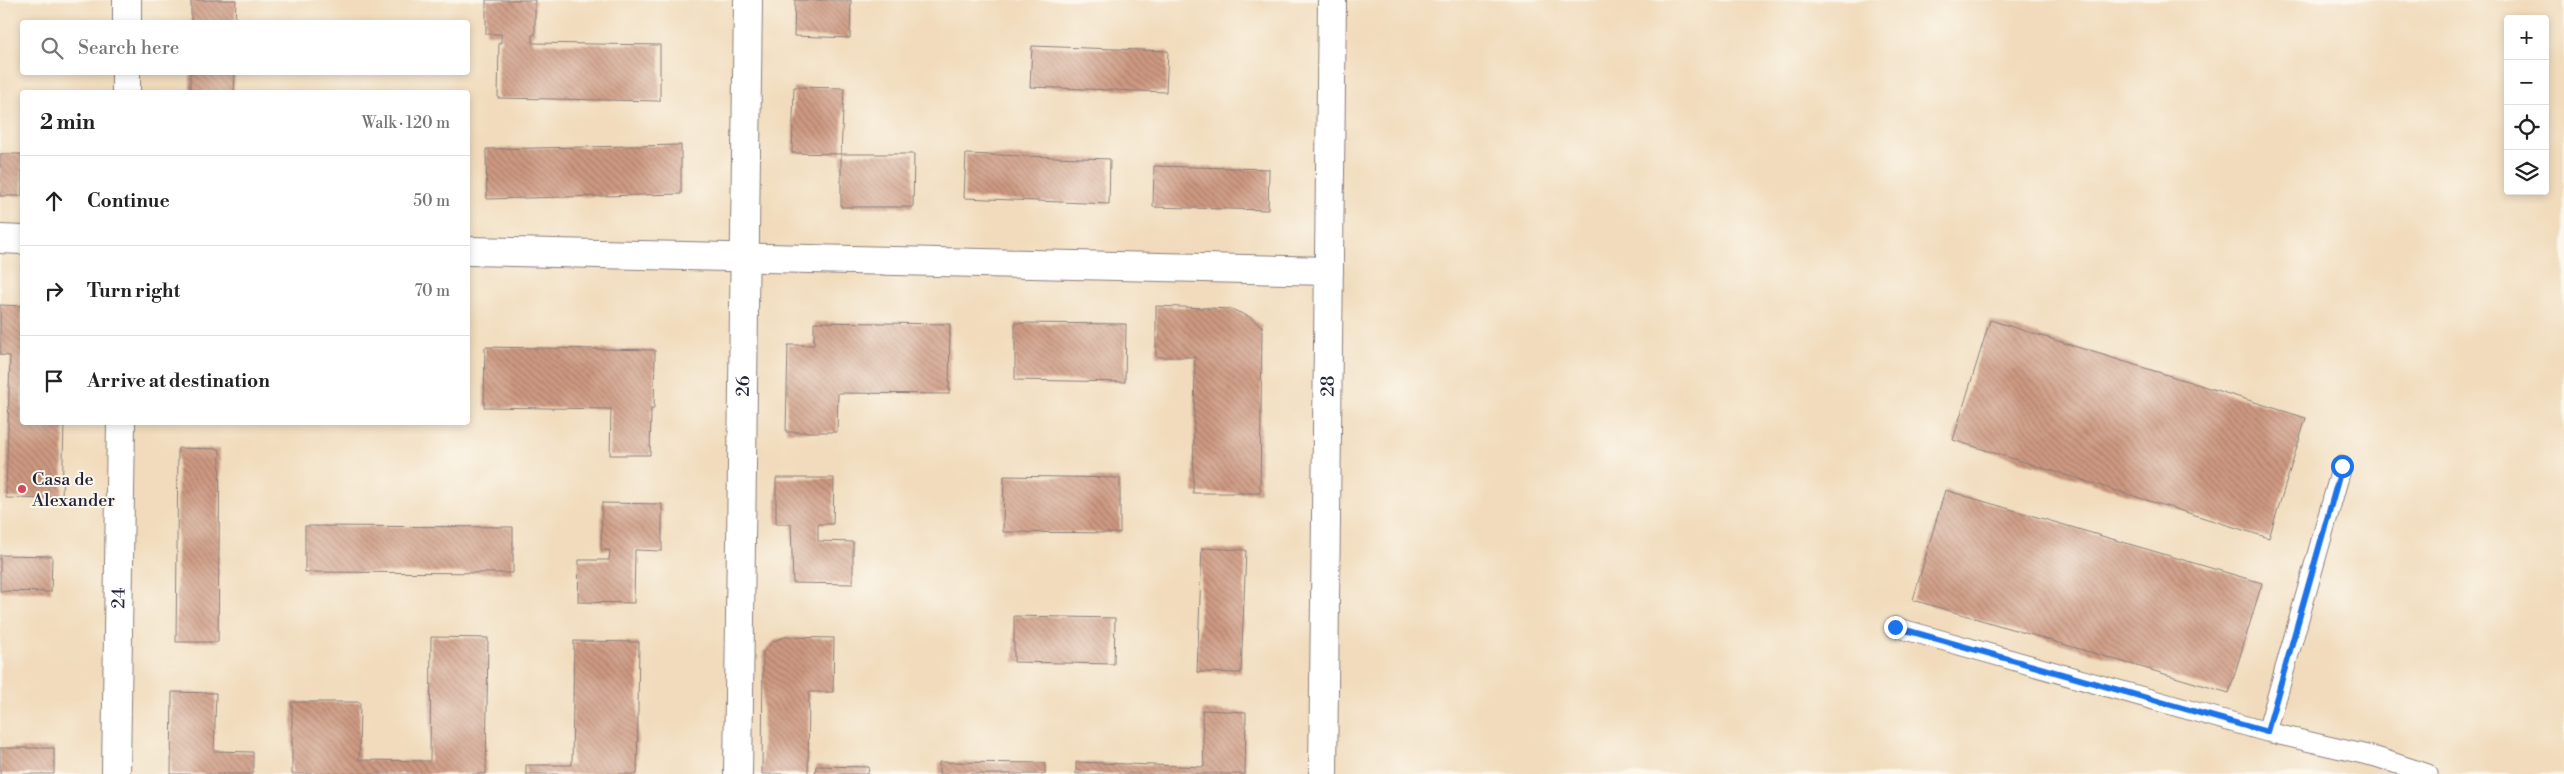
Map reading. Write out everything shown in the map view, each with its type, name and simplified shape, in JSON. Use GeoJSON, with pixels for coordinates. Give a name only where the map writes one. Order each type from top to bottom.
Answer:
{"type":"FeatureCollection","features":[{"type":"Feature","properties":{"kind":"street"},"geometry":{"type":"LineString","coordinates":[[127,0],[127,20]]}},
{"type":"Feature","properties":{"kind":"street","name":"26"},"geometry":{"type":"LineString","coordinates":[[738,774],[748,0]]}},
{"type":"Feature","properties":{"kind":"street","name":"28"},"geometry":{"type":"LineString","coordinates":[[1324,774],[1332,0]]}},
{"type":"Feature","properties":{"kind":"street"},"geometry":{"type":"LineString","coordinates":[[126,75],[126,90]]}},
{"type":"Feature","properties":{"kind":"street"},"geometry":{"type":"LineString","coordinates":[[0,239],[20,240]]}},
{"type":"Feature","properties":{"kind":"street"},"geometry":{"type":"LineString","coordinates":[[470,250],[1329,271]]}},
{"type":"Feature","properties":{"kind":"street","name":"24"},"geometry":{"type":"LineString","coordinates":[[116,774],[121,425]]}},
{"type":"Feature","properties":{"kind":"lane"},"geometry":{"type":"LineString","coordinates":[[2267,732],[2342,466]]}},
{"type":"Feature","properties":{"kind":"lane"},"geometry":{"type":"LineString","coordinates":[[1895,627],[2267,732],[2376,757],[2428,774]]}},
{"type":"Feature","properties":{"kind":"building"},"geometry":{"type":"Polygon","coordinates":[[[191,0],[236,0],[235,20],[191,20],[191,0]]]}},
{"type":"Feature","properties":{"kind":"building"},"geometry":{"type":"Polygon","coordinates":[[[486,0],[535,0],[535,35],[532,35],[532,43],[660,45],[660,101],[498,98],[499,42],[501,43],[501,34],[486,34],[486,0]]]}},
{"type":"Feature","properties":{"kind":"building"},"geometry":{"type":"Polygon","coordinates":[[[795,0],[851,0],[850,38],[794,36],[795,0]]]}},
{"type":"Feature","properties":{"kind":"building"},"geometry":{"type":"Polygon","coordinates":[[[1032,46],[1168,51],[1166,92],[1030,87],[1032,46]]]}},
{"type":"Feature","properties":{"kind":"building"},"geometry":{"type":"Polygon","coordinates":[[[190,75],[235,75],[234,90],[190,90],[190,75]]]}},
{"type":"Feature","properties":{"kind":"building"},"geometry":{"type":"Polygon","coordinates":[[[794,87],[844,88],[841,154],[792,153],[794,87]]]}},
{"type":"Feature","properties":{"kind":"building"},"geometry":{"type":"Polygon","coordinates":[[[681,145],[681,194],[487,199],[486,149],[681,145]]]}},
{"type":"Feature","properties":{"kind":"building"},"geometry":{"type":"Polygon","coordinates":[[[0,154],[20,154],[20,196],[0,196],[0,154]]]}},
{"type":"Feature","properties":{"kind":"building"},"geometry":{"type":"Polygon","coordinates":[[[841,154],[914,154],[913,207],[841,207],[841,154]]]}},
{"type":"Feature","properties":{"kind":"building"},"geometry":{"type":"Polygon","coordinates":[[[966,154],[1110,159],[1109,204],[964,198],[966,154]]]}},
{"type":"Feature","properties":{"kind":"building"},"geometry":{"type":"Polygon","coordinates":[[[1154,166],[1269,169],[1268,210],[1153,207],[1154,166]]]}},
{"type":"Feature","properties":{"kind":"building"},"geometry":{"type":"Polygon","coordinates":[[[0,305],[20,306],[20,425],[64,425],[62,499],[6,498],[10,356],[0,355],[0,305]]]}},
{"type":"Feature","properties":{"kind":"building"},"geometry":{"type":"Polygon","coordinates":[[[1156,306],[1231,309],[1250,317],[1262,326],[1260,493],[1193,493],[1195,357],[1156,357],[1156,306]]]}},
{"type":"Feature","properties":{"kind":"building"},"geometry":{"type":"Polygon","coordinates":[[[1990,320],[2306,418],[2269,538],[1953,440],[1990,320]]]}},
{"type":"Feature","properties":{"kind":"building"},"geometry":{"type":"Polygon","coordinates":[[[814,322],[950,324],[949,394],[838,393],[837,432],[786,432],[788,345],[814,345],[814,322]]]}},
{"type":"Feature","properties":{"kind":"building"},"geometry":{"type":"Polygon","coordinates":[[[1015,323],[1126,324],[1125,382],[1015,380],[1015,323]]]}},
{"type":"Feature","properties":{"kind":"building"},"geometry":{"type":"Polygon","coordinates":[[[485,347],[655,350],[654,409],[651,409],[650,455],[610,455],[611,409],[484,407],[485,347]]]}},
{"type":"Feature","properties":{"kind":"building"},"geometry":{"type":"Polygon","coordinates":[[[178,448],[220,449],[218,642],[176,642],[178,448]]]}},
{"type":"Feature","properties":{"kind":"building"},"geometry":{"type":"Polygon","coordinates":[[[1004,476],[1120,478],[1120,533],[1003,532],[1004,476]]]}},
{"type":"Feature","properties":{"kind":"building"},"geometry":{"type":"Polygon","coordinates":[[[776,478],[834,478],[833,524],[818,524],[818,541],[853,542],[853,584],[793,583],[791,524],[776,524],[776,478]]]}},
{"type":"Feature","properties":{"kind":"building"},"geometry":{"type":"Polygon","coordinates":[[[1945,490],[2262,583],[2229,693],[1913,600],[1945,490]]]}},
{"type":"Feature","properties":{"kind":"building"},"geometry":{"type":"Polygon","coordinates":[[[602,503],[662,504],[662,551],[635,550],[634,603],[578,602],[579,560],[609,560],[610,550],[601,550],[602,503]]]}},
{"type":"Feature","properties":{"kind":"building"},"geometry":{"type":"Polygon","coordinates":[[[305,526],[513,527],[513,573],[305,572],[305,526]]]}},
{"type":"Feature","properties":{"kind":"building"},"geometry":{"type":"Polygon","coordinates":[[[1202,548],[1246,550],[1241,673],[1197,672],[1202,548]]]}},
{"type":"Feature","properties":{"kind":"building"},"geometry":{"type":"Polygon","coordinates":[[[0,555],[52,556],[51,592],[0,591],[0,555]]]}},
{"type":"Feature","properties":{"kind":"building"},"geometry":{"type":"Polygon","coordinates":[[[1014,616],[1115,618],[1114,664],[1014,662],[1014,616]]]}},
{"type":"Feature","properties":{"kind":"building"},"geometry":{"type":"Polygon","coordinates":[[[431,637],[488,638],[486,774],[292,774],[292,702],[360,702],[359,760],[430,761],[431,637]]]}},
{"type":"Feature","properties":{"kind":"building"},"geometry":{"type":"Polygon","coordinates":[[[785,637],[834,638],[833,692],[809,692],[808,774],[762,774],[763,652],[774,641],[785,637]]]}},
{"type":"Feature","properties":{"kind":"building"},"geometry":{"type":"Polygon","coordinates":[[[574,641],[639,642],[637,774],[526,774],[526,765],[572,765],[574,641]]]}},
{"type":"Feature","properties":{"kind":"building"},"geometry":{"type":"Polygon","coordinates":[[[172,692],[216,693],[214,751],[253,752],[253,774],[171,774],[172,692]]]}},
{"type":"Feature","properties":{"kind":"building"},"geometry":{"type":"Polygon","coordinates":[[[1202,710],[1246,712],[1245,774],[1076,774],[1076,762],[1204,767],[1202,710]]]}},
{"type":"Feature","properties":{"kind":"building"},"geometry":{"type":"Polygon","coordinates":[[[0,748],[54,748],[54,774],[0,774],[0,748]]]}},
{"type":"Feature","properties":{"kind":"building"},"geometry":{"type":"Polygon","coordinates":[[[939,762],[1045,763],[1045,774],[939,774],[939,762]]]}},
{"type":"Feature","properties":{"kind":"building"},"geometry":{"type":"Polygon","coordinates":[[[816,766],[869,767],[868,774],[815,774],[816,766]]]}},
{"type":"Feature","properties":{"kind":"place","name":"Casa de Alexander"},"geometry":{"type":"Point","coordinates":[22,489]}},
{"type":"Feature","properties":{"kind":"route"},"geometry":{"type":"LineString","coordinates":[[1895,627],[2267,732],[2342,466]]}}]}
